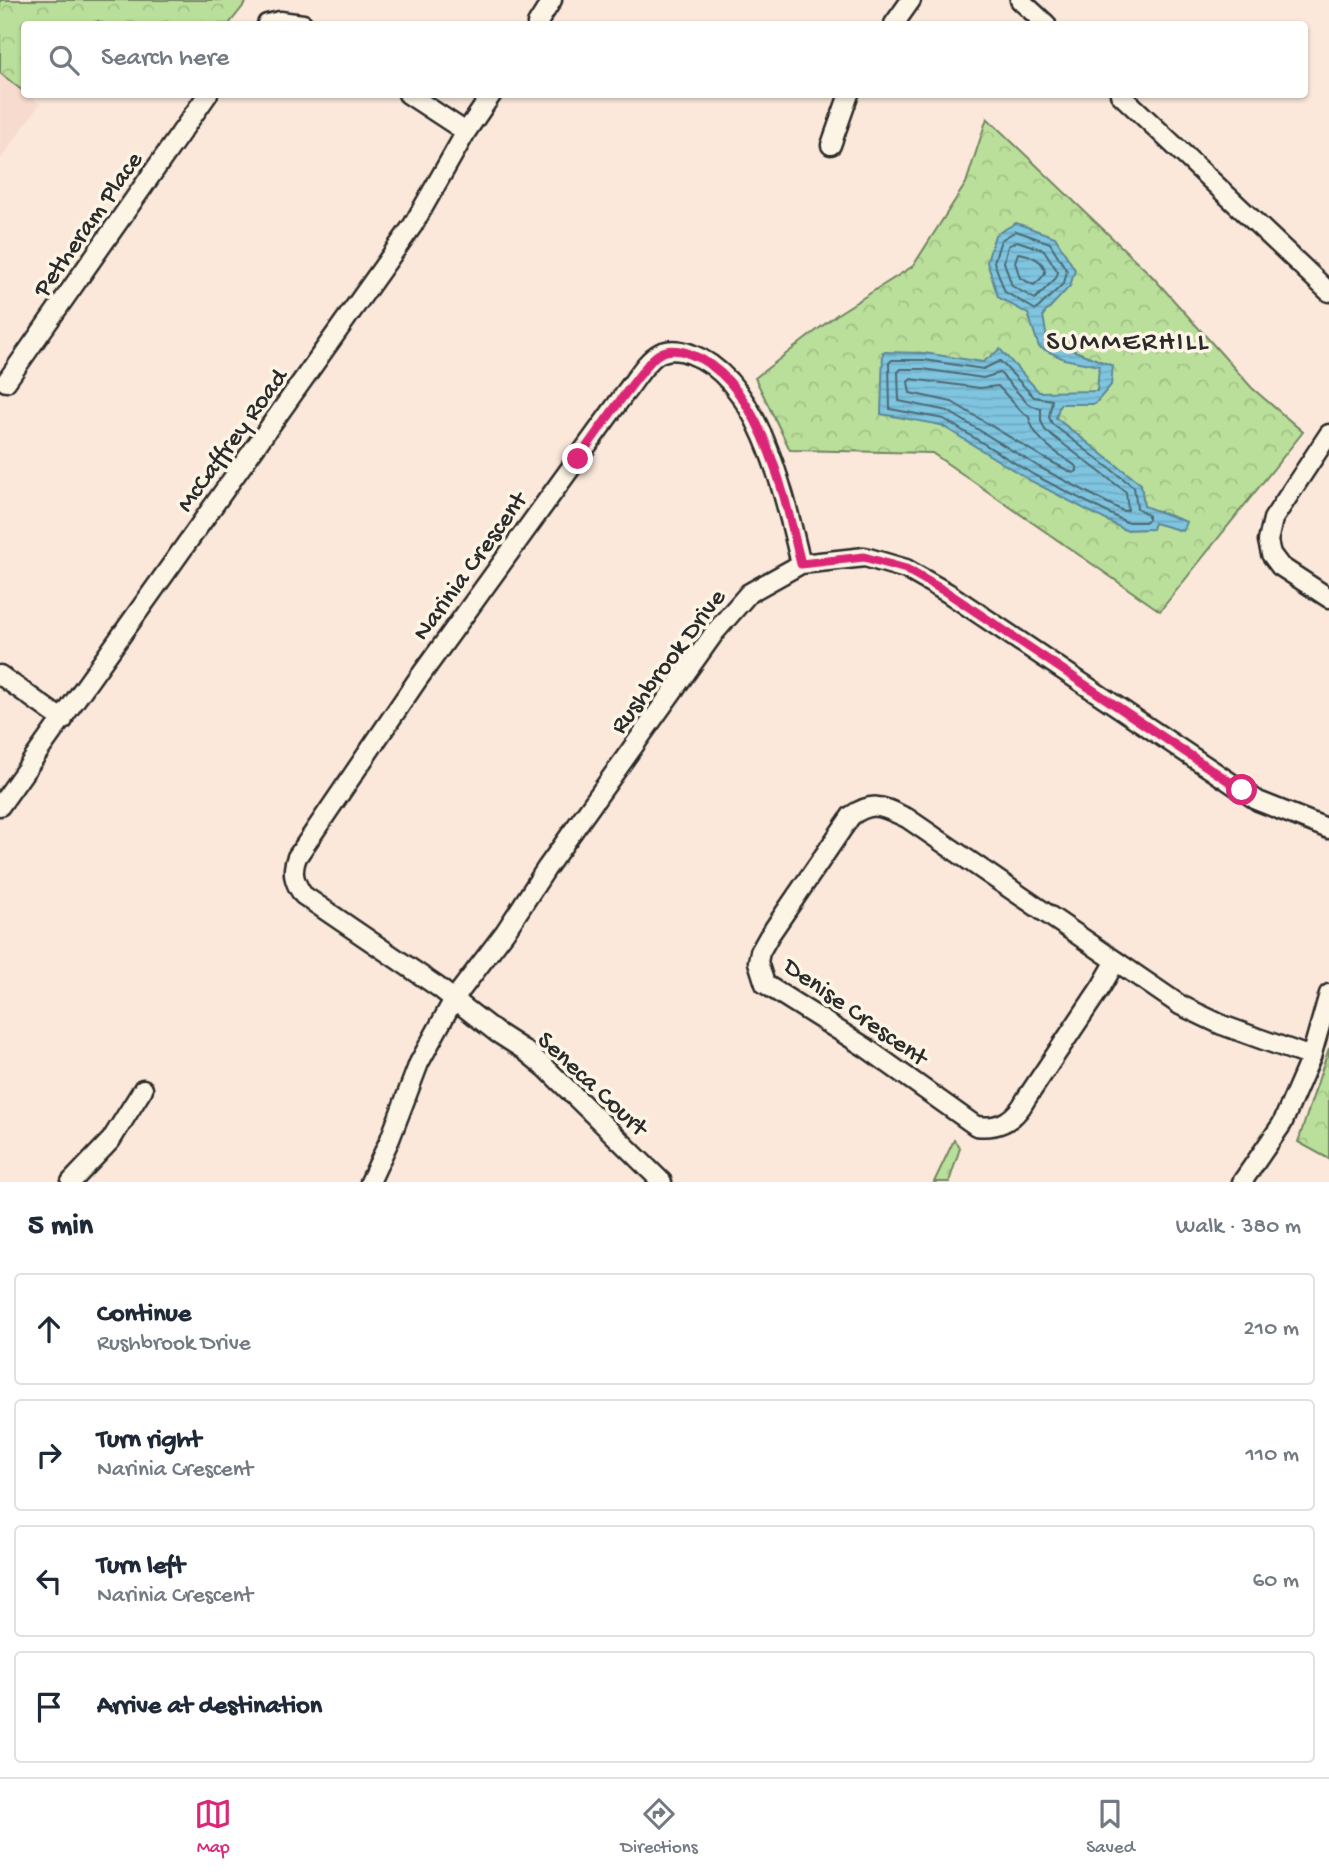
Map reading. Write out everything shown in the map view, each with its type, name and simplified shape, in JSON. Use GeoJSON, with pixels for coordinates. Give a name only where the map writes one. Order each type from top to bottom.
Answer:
{"type":"FeatureCollection","features":[{"type":"Feature","properties":{"kind":"street"},"geometry":{"type":"LineString","coordinates":[[539,21],[552,0]]}},
{"type":"Feature","properties":{"kind":"street"},"geometry":{"type":"LineString","coordinates":[[896,21],[911,0]]}},
{"type":"Feature","properties":{"kind":"street"},"geometry":{"type":"LineString","coordinates":[[1020,0],[1043,21]]}},
{"type":"Feature","properties":{"kind":"street","name":"Petheram Place"},"geometry":{"type":"LineString","coordinates":[[6,382],[205,98]]}},
{"type":"Feature","properties":{"kind":"street"},"geometry":{"type":"LineString","coordinates":[[414,98],[467,132]]}},
{"type":"Feature","properties":{"kind":"street","name":"McCaffrey Road"},"geometry":{"type":"LineString","coordinates":[[0,806],[413,225],[489,98]]}},
{"type":"Feature","properties":{"kind":"street"},"geometry":{"type":"LineString","coordinates":[[831,145],[848,98]]}},
{"type":"Feature","properties":{"kind":"street"},"geometry":{"type":"LineString","coordinates":[[1124,98],[1329,292]]}},
{"type":"Feature","properties":{"kind":"street","name":"Narinia Crescent"},"geometry":{"type":"LineString","coordinates":[[454,999],[303,895],[295,883],[294,865],[418,679],[625,393],[660,353],[678,349],[702,358],[718,371],[746,402],[757,421],[773,464],[801,564]]}},
{"type":"Feature","properties":{"kind":"street"},"geometry":{"type":"LineString","coordinates":[[1329,434],[1273,519],[1268,541],[1271,554],[1280,566],[1329,598]]}},
{"type":"Feature","properties":{"kind":"street","name":"Rushbrook Drive"},"geometry":{"type":"LineString","coordinates":[[370,1182],[390,1139],[419,1063],[454,999],[505,932],[546,869],[715,632],[749,593],[801,564],[864,557],[906,569],[948,593],[1258,801],[1329,828]]}},
{"type":"Feature","properties":{"kind":"street"},"geometry":{"type":"LineString","coordinates":[[0,675],[62,720]]}},
{"type":"Feature","properties":{"kind":"street","name":"Denise Crescent"},"geometry":{"type":"LineString","coordinates":[[1116,961],[1018,1113],[1003,1125],[990,1128],[976,1126],[865,1047],[765,984],[758,962],[769,936],[851,816],[870,806],[884,807],[906,818],[1116,961],[1180,1005],[1222,1026],[1311,1057]]}},
{"type":"Feature","properties":{"kind":"street","name":"Seneca Court"},"geometry":{"type":"LineString","coordinates":[[454,999],[546,1068],[662,1182]]}},
{"type":"Feature","properties":{"kind":"street"},"geometry":{"type":"LineString","coordinates":[[1242,1182],[1282,1124],[1311,1057],[1327,1005]]}},
{"type":"Feature","properties":{"kind":"street"},"geometry":{"type":"LineString","coordinates":[[71,1182],[111,1140],[143,1089]]}},
{"type":"Feature","properties":{"kind":"shaded area"},"geometry":{"type":"Polygon","coordinates":[[[0,73],[21,90],[21,98],[32,98],[40,104],[0,160],[0,73]]]}},
{"type":"Feature","properties":{"kind":"green space"},"geometry":{"type":"Polygon","coordinates":[[[0,0],[248,0],[231,21],[21,21],[21,90],[0,73],[0,0]]]}},
{"type":"Feature","properties":{"kind":"green space"},"geometry":{"type":"Polygon","coordinates":[[[987,118],[1152,276],[1252,388],[1303,432],[1160,611],[932,453],[790,450],[755,378],[839,313],[913,266],[966,183],[987,118]]]}},
{"type":"Feature","properties":{"kind":"green space"},"geometry":{"type":"Polygon","coordinates":[[[1329,1048],[1329,1159],[1298,1142],[1329,1048]]]}},
{"type":"Feature","properties":{"kind":"green space"},"geometry":{"type":"Polygon","coordinates":[[[954,1140],[960,1148],[949,1182],[934,1182],[954,1140]]]}},
{"type":"Feature","properties":{"kind":"water"},"geometry":{"type":"Polygon","coordinates":[[[1016,223],[1055,237],[1075,270],[1070,286],[1043,315],[1047,340],[1113,366],[1111,385],[1095,404],[1060,404],[1056,418],[1141,484],[1144,506],[1187,522],[1183,531],[1154,523],[1152,529],[1125,530],[1031,481],[941,425],[881,414],[883,352],[924,353],[983,362],[1000,349],[1039,392],[1097,391],[1099,366],[1064,359],[1039,347],[1028,314],[998,297],[987,262],[995,235],[1016,223]]]}},
{"type":"Feature","properties":{"kind":"district","name":"SUMMERHILL"},"geometry":{"type":"Point","coordinates":[1128,339]}},
{"type":"Feature","properties":{"kind":"route"},"geometry":{"type":"LineString","coordinates":[[578,459],[625,393],[660,353],[678,349],[702,358],[729,382],[746,402],[757,421],[773,464],[801,564],[864,557],[906,569],[948,593],[1242,790]]}}]}
